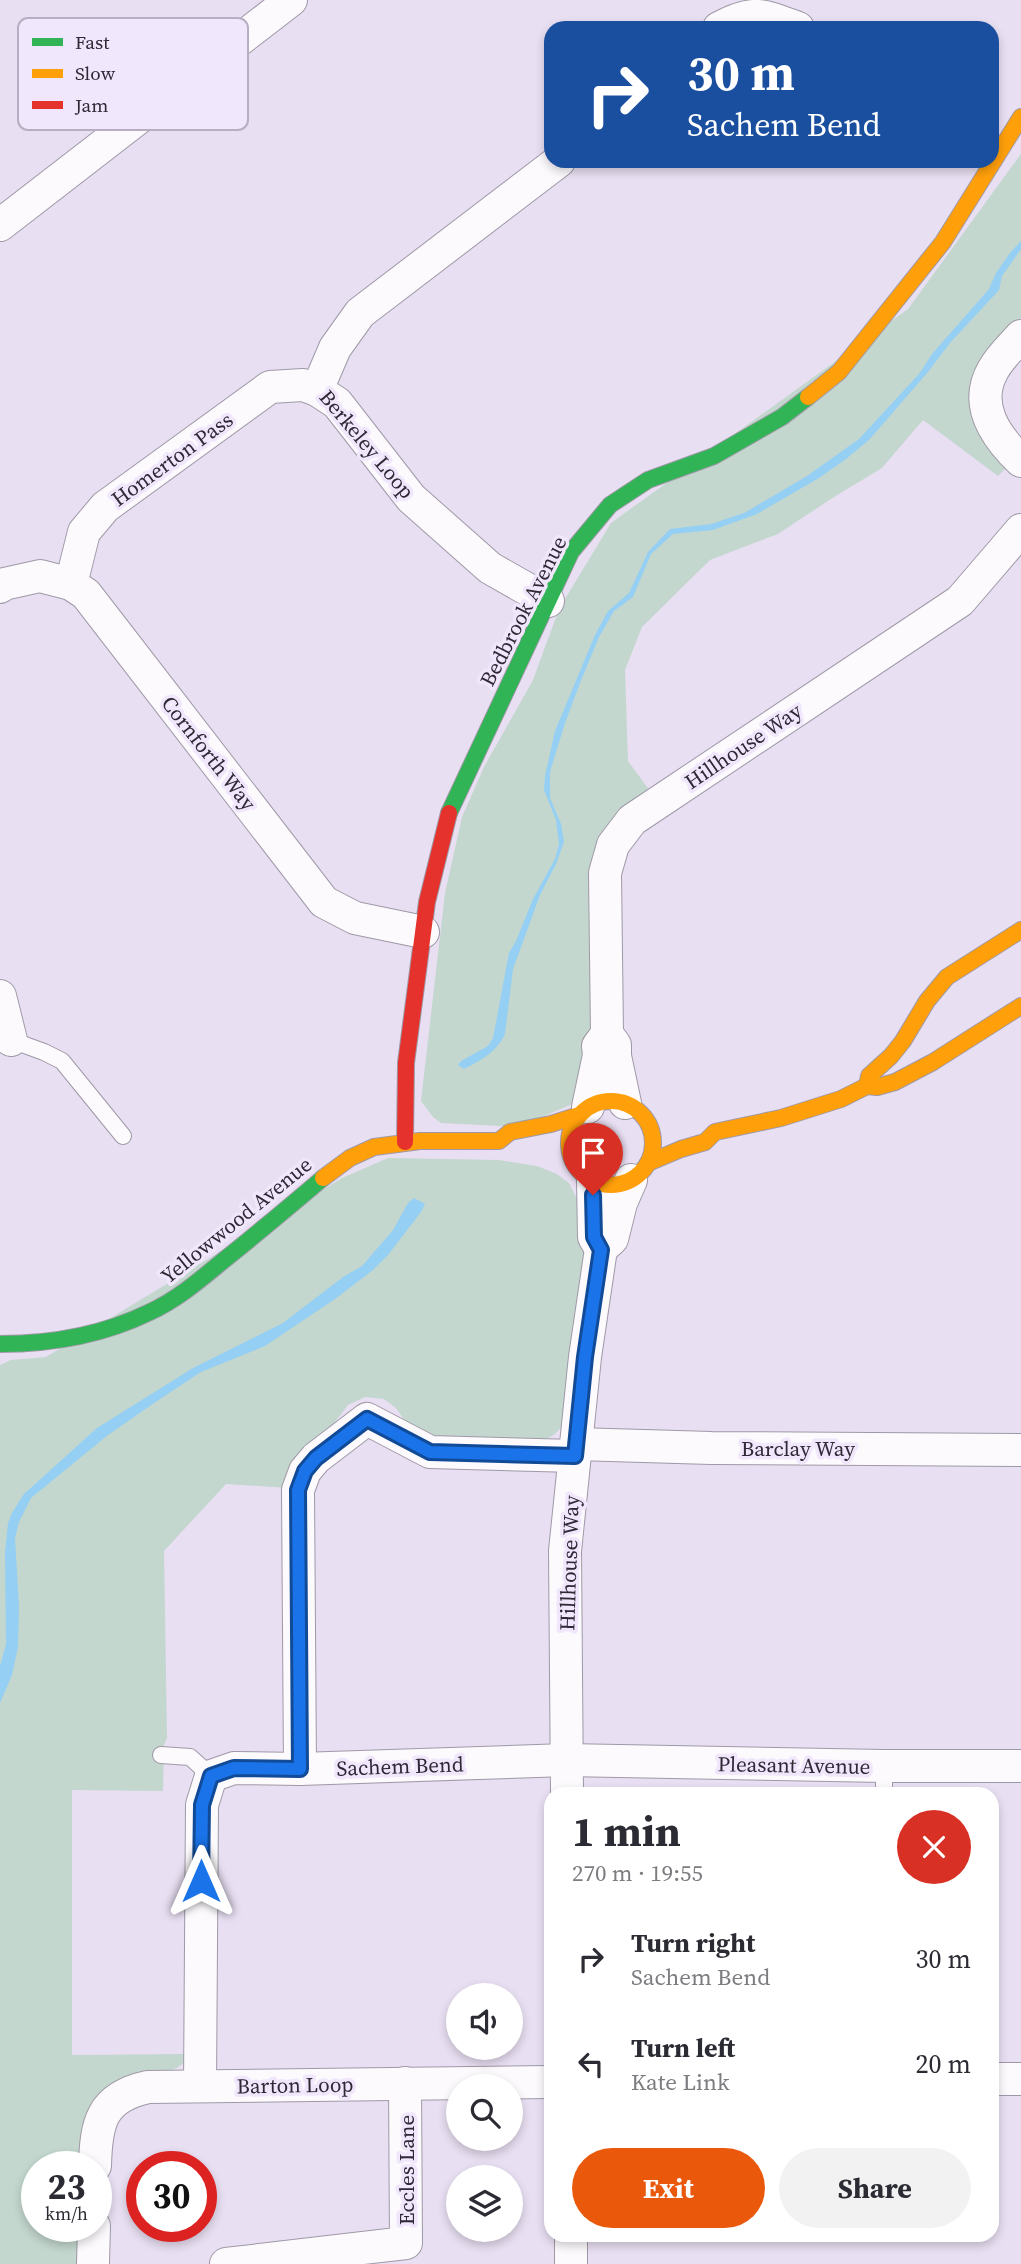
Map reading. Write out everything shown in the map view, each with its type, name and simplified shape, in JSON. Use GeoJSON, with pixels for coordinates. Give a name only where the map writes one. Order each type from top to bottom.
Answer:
{"type":"FeatureCollection","features":[{"type":"Feature","properties":{"kind":"street"},"geometry":{"type":"LineString","coordinates":[[248,33],[291,0]]}},
{"type":"Feature","properties":{"kind":"street"},"geometry":{"type":"LineString","coordinates":[[732,21],[742,16],[764,15],[780,21]]}},
{"type":"Feature","properties":{"kind":"street"},"geometry":{"type":"LineString","coordinates":[[0,226],[124,130]]}},
{"type":"Feature","properties":{"kind":"street","name":"Berkeley Loop"},"geometry":{"type":"LineString","coordinates":[[548,601],[490,569],[411,498],[337,402],[317,390],[335,348],[360,313],[550,168]]}},
{"type":"Feature","properties":{"kind":"street","name":"Bedbrook Avenue"},"geometry":{"type":"LineString","coordinates":[[405,1142],[406,1062],[427,902],[450,809],[571,552],[610,505],[648,480],[714,456],[782,417],[839,372],[943,242],[986,168]]}},
{"type":"Feature","properties":{"kind":"street"},"geometry":{"type":"LineString","coordinates":[[1021,336],[993,369],[985,391],[987,415],[992,425],[1001,440],[1021,461]]}},
{"type":"Feature","properties":{"kind":"street","name":"Homerton Pass"},"geometry":{"type":"LineString","coordinates":[[71,584],[84,532],[105,507],[270,387],[303,385],[317,390]]}},
{"type":"Feature","properties":{"kind":"street","name":"Hillhouse Way"},"geometry":{"type":"LineString","coordinates":[[637,1113],[615,1055],[615,1045],[607,1034],[605,873],[613,845],[632,820],[960,601],[1021,530]]}},
{"type":"Feature","properties":{"kind":"street"},"geometry":{"type":"LineString","coordinates":[[0,587],[40,576],[71,584]]}},
{"type":"Feature","properties":{"kind":"street","name":"Cornforth Way"},"geometry":{"type":"LineString","coordinates":[[71,584],[86,594],[324,902],[355,918],[423,932]]}},
{"type":"Feature","properties":{"kind":"street"},"geometry":{"type":"LineString","coordinates":[[867,1086],[869,1076],[903,1041],[927,1001],[947,977],[1021,930]]}},
{"type":"Feature","properties":{"kind":"street"},"geometry":{"type":"LineString","coordinates":[[0,996],[10,1040]]}},
{"type":"Feature","properties":{"kind":"street"},"geometry":{"type":"LineString","coordinates":[[554,1154],[608,1185],[620,1184],[681,1149],[705,1142],[708,1128],[757,1125],[841,1099],[867,1086],[877,1087],[909,1076],[1015,1016]]}},
{"type":"Feature","properties":{"kind":"street","name":"Hillhouse Way"},"geometry":{"type":"LineString","coordinates":[[583,1111],[599,1055],[598,1046],[607,1034]]}},
{"type":"Feature","properties":{"kind":"street"},"geometry":{"type":"LineString","coordinates":[[583,1171],[568,1147],[572,1124],[583,1111],[610,1100],[668,1128]]}},
{"type":"Feature","properties":{"kind":"street","name":"Yellowwood Avenue"},"geometry":{"type":"LineString","coordinates":[[0,1343],[67,1340],[99,1332],[151,1312],[207,1274],[352,1156],[372,1147],[405,1142],[505,1145],[510,1132],[543,1126],[583,1111]]}},
{"type":"Feature","properties":{"kind":"street"},"geometry":{"type":"LineString","coordinates":[[637,1113],[653,1138],[652,1151],[640,1171]]}},
{"type":"Feature","properties":{"kind":"street","name":"Hillhouse Way"},"geometry":{"type":"LineString","coordinates":[[583,1171],[594,1237],[601,1250]]}},
{"type":"Feature","properties":{"kind":"street","name":"Hillhouse Way"},"geometry":{"type":"LineString","coordinates":[[567,1787],[565,1551],[585,1357],[601,1250],[612,1238],[621,1203],[640,1171]]}},
{"type":"Feature","properties":{"kind":"street","name":"Barclay Way"},"geometry":{"type":"LineString","coordinates":[[300,1769],[298,1490],[305,1471],[316,1458],[367,1419],[430,1452],[711,1448],[1021,1450]]}},
{"type":"Feature","properties":{"kind":"street","name":"Sachem Bend"},"geometry":{"type":"LineString","coordinates":[[211,1776],[234,1768],[300,1769],[566,1760]]}},
{"type":"Feature","properties":{"kind":"street","name":"Pleasant Avenue"},"geometry":{"type":"LineString","coordinates":[[566,1760],[884,1780],[1021,1766]]}},
{"type":"Feature","properties":{"kind":"street"},"geometry":{"type":"LineString","coordinates":[[200,2086],[202,1805],[211,1776]]}},
{"type":"Feature","properties":{"kind":"street"},"geometry":{"type":"LineString","coordinates":[[999,2079],[1021,2079]]}},
{"type":"Feature","properties":{"kind":"street","name":"Barton Loop"},"geometry":{"type":"LineString","coordinates":[[95,2151],[96,2134],[102,2117],[115,2099],[130,2091],[148,2087],[544,2082]]}},
{"type":"Feature","properties":{"kind":"street","name":"Eccles Lane"},"geometry":{"type":"LineString","coordinates":[[226,2264],[406,2243],[405,2083]]}},
{"type":"Feature","properties":{"kind":"street"},"geometry":{"type":"LineString","coordinates":[[93,2264],[94,2242]]}},
{"type":"Feature","properties":{"kind":"street"},"geometry":{"type":"LineString","coordinates":[[571,2242],[571,2264]]}},
{"type":"Feature","properties":{"kind":"lane"},"geometry":{"type":"LineString","coordinates":[[10,1040],[62,1061],[123,1136]]}},
{"type":"Feature","properties":{"kind":"lane"},"geometry":{"type":"LineString","coordinates":[[162,1755],[190,1757],[211,1776]]}},
{"type":"Feature","properties":{"kind":"green space"},"geometry":{"type":"Polygon","coordinates":[[[1021,154],[1021,318],[979,366],[1008,466],[998,476],[923,420],[882,468],[778,534],[710,560],[642,627],[625,670],[628,761],[653,795],[612,827],[595,1027],[575,1103],[518,1127],[441,1123],[421,1101],[445,893],[462,817],[484,767],[533,680],[559,609],[611,523],[908,309],[1021,154]]]}},
{"type":"Feature","properties":{"kind":"green space"},"geometry":{"type":"Polygon","coordinates":[[[388,1158],[498,1160],[537,1166],[557,1174],[569,1183],[578,1201],[585,1261],[568,1420],[555,1434],[542,1442],[436,1444],[410,1428],[396,1408],[384,1399],[365,1397],[348,1405],[335,1422],[335,1435],[289,1488],[226,1484],[164,1551],[167,1738],[164,1745],[163,1791],[72,1790],[72,2055],[188,2054],[185,2061],[174,2069],[134,2075],[116,2083],[88,2151],[21,2151],[21,2242],[83,2242],[83,2264],[0,2264],[0,1365],[11,1360],[46,1357],[342,1178],[388,1158]]]}},
{"type":"Feature","properties":{"kind":"water"},"geometry":{"type":"Polygon","coordinates":[[[1021,241],[1021,249],[1002,276],[999,290],[950,343],[869,440],[819,478],[757,514],[713,530],[673,534],[651,554],[633,597],[614,611],[599,637],[565,723],[550,772],[550,798],[561,824],[564,842],[540,895],[513,969],[505,1034],[498,1046],[482,1059],[464,1069],[458,1065],[488,1046],[493,1038],[509,953],[533,899],[555,859],[559,844],[556,820],[544,790],[555,731],[595,635],[608,611],[629,593],[648,552],[670,529],[711,524],[744,513],[807,476],[859,439],[919,374],[932,354],[989,289],[996,273],[1021,241]]]}},
{"type":"Feature","properties":{"kind":"water"},"geometry":{"type":"Polygon","coordinates":[[[414,1198],[425,1204],[421,1212],[373,1270],[265,1346],[201,1372],[157,1401],[108,1435],[31,1498],[19,1522],[15,1538],[19,1606],[18,1647],[12,1675],[0,1703],[0,1666],[6,1644],[5,1553],[8,1523],[24,1494],[97,1428],[193,1368],[283,1323],[343,1277],[362,1266],[393,1230],[408,1203],[414,1198]]]}},
{"type":"Feature","properties":{"kind":"traffic: fast"},"geometry":{"type":"LineString","coordinates":[[449,813],[571,552],[610,505],[648,480],[714,456],[782,417],[808,397]]}},
{"type":"Feature","properties":{"kind":"traffic: fast"},"geometry":{"type":"LineString","coordinates":[[0,1344],[77,1337],[114,1327],[160,1307],[198,1281],[323,1178]]}},
{"type":"Feature","properties":{"kind":"traffic: slow"},"geometry":{"type":"LineString","coordinates":[[999,152],[1021,117]]}},
{"type":"Feature","properties":{"kind":"traffic: slow"},"geometry":{"type":"LineString","coordinates":[[808,397],[839,372],[943,242],[989,168]]}},
{"type":"Feature","properties":{"kind":"traffic: slow"},"geometry":{"type":"LineString","coordinates":[[867,1086],[869,1076],[903,1041],[927,1001],[947,977],[1021,930]]}},
{"type":"Feature","properties":{"kind":"traffic: slow"},"geometry":{"type":"LineString","coordinates":[[648,1163],[705,1142],[715,1132],[781,1118],[841,1099],[867,1086],[877,1087],[895,1082],[933,1062],[1021,1006]]}},
{"type":"Feature","properties":{"kind":"traffic: slow"},"geometry":{"type":"LineString","coordinates":[[611,1101],[627,1104],[641,1113],[650,1127],[653,1143],[650,1159],[641,1173],[627,1182],[611,1185],[595,1182],[581,1173],[572,1159],[569,1143],[572,1127],[581,1113],[595,1104],[611,1101]]}},
{"type":"Feature","properties":{"kind":"traffic: slow"},"geometry":{"type":"LineString","coordinates":[[323,1178],[350,1158],[374,1147],[420,1141],[499,1141],[510,1132],[579,1115]]}},
{"type":"Feature","properties":{"kind":"traffic: jam"},"geometry":{"type":"LineString","coordinates":[[405,1142],[406,1063],[427,902],[449,813]]}},
{"type":"Feature","properties":{"kind":"route"},"geometry":{"type":"LineString","coordinates":[[201,1881],[202,1805],[211,1776],[234,1768],[300,1769],[298,1490],[305,1471],[316,1458],[367,1419],[430,1452],[575,1456],[585,1357],[601,1250],[594,1237],[593,1195]]}}]}
